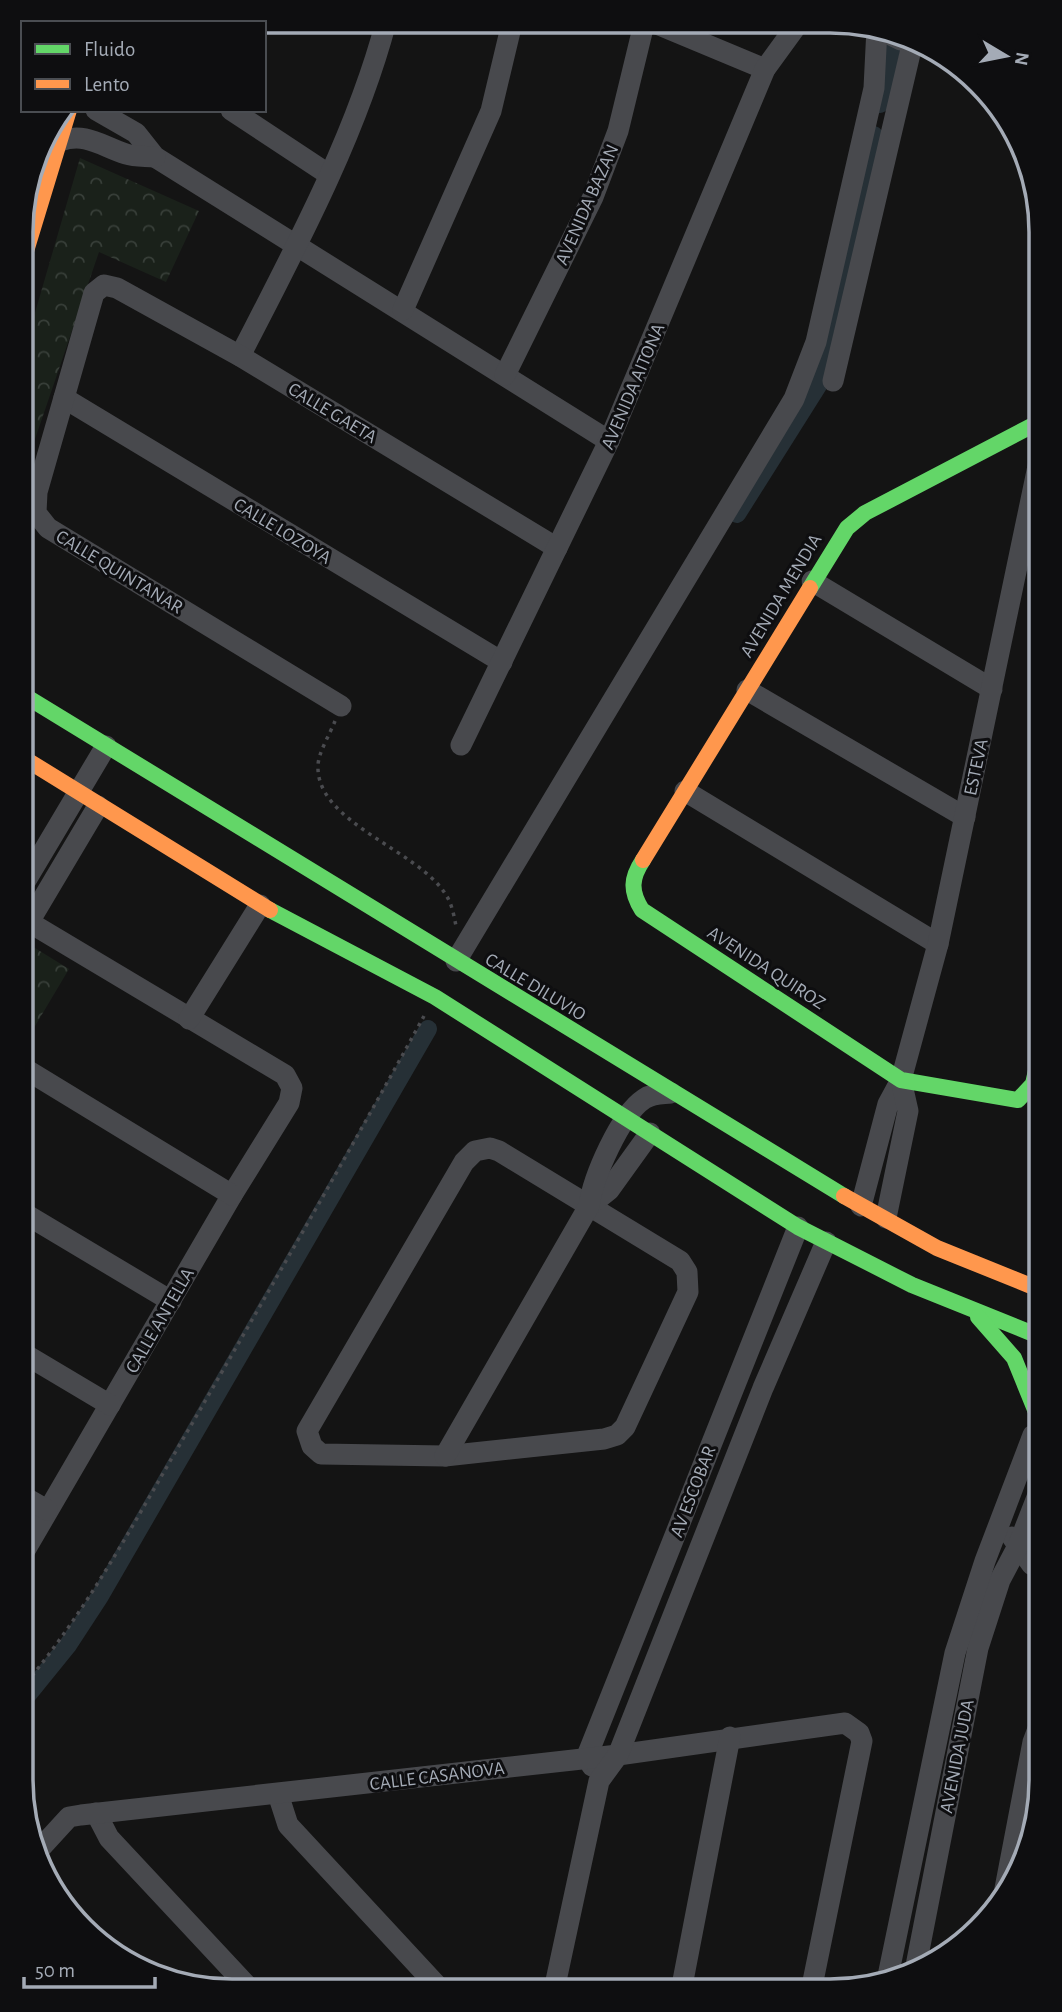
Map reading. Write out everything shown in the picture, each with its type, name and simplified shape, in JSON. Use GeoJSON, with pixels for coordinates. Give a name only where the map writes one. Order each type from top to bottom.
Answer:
{"type":"FeatureCollection","features":[{"type":"Feature","properties":{"kind":"street"},"geometry":{"type":"LineString","coordinates":[[240,356],[298,244],[374,69],[383,33]]}},
{"type":"Feature","properties":{"kind":"street"},"geometry":{"type":"LineString","coordinates":[[403,310],[491,111],[510,33]]}},
{"type":"Feature","properties":{"kind":"street","name":"AVENIDA BAZAN"},"geometry":{"type":"LineString","coordinates":[[505,375],[593,197],[618,131],[642,33]]}},
{"type":"Feature","properties":{"kind":"street"},"geometry":{"type":"LineString","coordinates":[[679,33],[765,69]]}},
{"type":"Feature","properties":{"kind":"street","name":"AVENIDA AITONA"},"geometry":{"type":"LineString","coordinates":[[461,746],[609,441],[765,69],[791,33]]}},
{"type":"Feature","properties":{"kind":"street"},"geometry":{"type":"LineString","coordinates":[[445,979],[794,399],[816,342],[871,102],[876,39]]}},
{"type":"Feature","properties":{"kind":"street"},"geometry":{"type":"LineString","coordinates":[[833,381],[911,51]]}},
{"type":"Feature","properties":{"kind":"street"},"geometry":{"type":"LineString","coordinates":[[100,112],[136,132],[155,157],[609,441]]}},
{"type":"Feature","properties":{"kind":"street"},"geometry":{"type":"LineString","coordinates":[[234,112],[328,174]]}},
{"type":"Feature","properties":{"kind":"street"},"geometry":{"type":"LineString","coordinates":[[33,227],[64,127]]}},
{"type":"Feature","properties":{"kind":"street"},"geometry":{"type":"LineString","coordinates":[[60,141],[74,136],[88,137],[128,155],[155,157]]}},
{"type":"Feature","properties":{"kind":"street","name":"CALLE GAETA"},"geometry":{"type":"LineString","coordinates":[[104,285],[117,288],[240,356],[557,548]]}},
{"type":"Feature","properties":{"kind":"street","name":"CALLE QUINTANAR"},"geometry":{"type":"LineString","coordinates":[[104,285],[94,293],[37,492],[36,513],[48,527],[341,706]]}},
{"type":"Feature","properties":{"kind":"street","name":"CALLE LOZOYA"},"geometry":{"type":"LineString","coordinates":[[64,398],[502,662]]}},
{"type":"Feature","properties":{"kind":"street","name":"AVENIDA MENDIA"},"geometry":{"type":"LineString","coordinates":[[634,874],[841,536],[865,513],[1029,427]]}},
{"type":"Feature","properties":{"kind":"street","name":"ESTEVA"},"geometry":{"type":"LineString","coordinates":[[862,1206],[888,1104],[901,1080],[938,944],[1029,511]]}},
{"type":"Feature","properties":{"kind":"street"},"geometry":{"type":"LineString","coordinates":[[812,581],[992,689]]}},
{"type":"Feature","properties":{"kind":"street"},"geometry":{"type":"LineString","coordinates":[[747,690],[965,817]]}},
{"type":"Feature","properties":{"kind":"street","name":"CALLE DILUVIO"},"geometry":{"type":"LineString","coordinates":[[33,701],[106,746],[445,979],[650,1133],[798,1227],[973,1312],[1028,1332]]}},
{"type":"Feature","properties":{"kind":"street"},"geometry":{"type":"LineString","coordinates":[[33,868],[106,746]]}},
{"type":"Feature","properties":{"kind":"street","name":"CALLE DILUVIO"},"geometry":{"type":"LineString","coordinates":[[33,765],[76,794],[260,905],[445,979],[671,1094],[937,1248],[1028,1285]]}},
{"type":"Feature","properties":{"kind":"street"},"geometry":{"type":"LineString","coordinates":[[685,791],[938,944]]}},
{"type":"Feature","properties":{"kind":"street"},"geometry":{"type":"LineString","coordinates":[[33,909],[98,806]]}},
{"type":"Feature","properties":{"kind":"street","name":"AVENIDA QUIROZ"},"geometry":{"type":"LineString","coordinates":[[634,874],[634,896],[642,910],[901,1080]]}},
{"type":"Feature","properties":{"kind":"street"},"geometry":{"type":"LineString","coordinates":[[33,924],[189,1019],[260,905]]}},
{"type":"Feature","properties":{"kind":"street","name":"CALLE ANTELLA"},"geometry":{"type":"LineString","coordinates":[[33,1536],[232,1195],[289,1103],[292,1088],[285,1075],[189,1019]]}},
{"type":"Feature","properties":{"kind":"street"},"geometry":{"type":"LineString","coordinates":[[33,1074],[232,1195]]}},
{"type":"Feature","properties":{"kind":"street"},"geometry":{"type":"LineString","coordinates":[[901,1080],[1018,1100],[1028,1092]]}},
{"type":"Feature","properties":{"kind":"street","name":"ESTEVA"},"geometry":{"type":"LineString","coordinates":[[886,1218],[908,1111],[901,1080]]}},
{"type":"Feature","properties":{"kind":"street"},"geometry":{"type":"LineString","coordinates":[[445,1456],[589,1206],[599,1165],[629,1117],[646,1098],[671,1094]]}},
{"type":"Feature","properties":{"kind":"street"},"geometry":{"type":"LineString","coordinates":[[589,1206],[609,1189],[650,1133]]}},
{"type":"Feature","properties":{"kind":"street"},"geometry":{"type":"LineString","coordinates":[[481,1149],[499,1151],[589,1206],[680,1261],[687,1272],[688,1292],[625,1427],[611,1437],[445,1456],[329,1456],[321,1454],[312,1446],[307,1431],[464,1162],[481,1149]]}},
{"type":"Feature","properties":{"kind":"street"},"geometry":{"type":"LineString","coordinates":[[33,1219],[171,1301]]}},
{"type":"Feature","properties":{"kind":"street","name":"AV ESCOBAR"},"geometry":{"type":"LineString","coordinates":[[587,1756],[798,1227]]}},
{"type":"Feature","properties":{"kind":"street"},"geometry":{"type":"LineString","coordinates":[[556,1979],[599,1781],[618,1755],[763,1388],[826,1242]]}},
{"type":"Feature","properties":{"kind":"street"},"geometry":{"type":"LineString","coordinates":[[973,1312],[996,1333],[1014,1358],[1028,1396]]}},
{"type":"Feature","properties":{"kind":"street"},"geometry":{"type":"LineString","coordinates":[[33,1359],[110,1405]]}},
{"type":"Feature","properties":{"kind":"street","name":"AVENIDA JUDA"},"geometry":{"type":"LineString","coordinates":[[889,1969],[955,1653],[1028,1443]]}},
{"type":"Feature","properties":{"kind":"street"},"geometry":{"type":"LineString","coordinates":[[1028,1455],[1013,1517],[1012,1537],[1028,1560]]}},
{"type":"Feature","properties":{"kind":"street"},"geometry":{"type":"LineString","coordinates":[[33,1501],[47,1510]]}},
{"type":"Feature","properties":{"kind":"street","name":"AVENIDA JUDA"},"geometry":{"type":"LineString","coordinates":[[917,1958],[969,1686],[1000,1580],[1028,1520]]}},
{"type":"Feature","properties":{"kind":"street"},"geometry":{"type":"LineString","coordinates":[[674,1538],[702,1541]]}},
{"type":"Feature","properties":{"kind":"street","name":"AVENIDA JUDA"},"geometry":{"type":"LineString","coordinates":[[955,1653],[973,1619],[998,1556],[1028,1542]]}},
{"type":"Feature","properties":{"kind":"street"},"geometry":{"type":"LineString","coordinates":[[1000,1580],[1028,1573]]}},
{"type":"Feature","properties":{"kind":"street","name":"CALLE CASANOVA"},"geometry":{"type":"LineString","coordinates":[[44,1844],[69,1817],[96,1813],[278,1794],[587,1756],[618,1755],[837,1723],[852,1725],[862,1741],[813,1979]]}},
{"type":"Feature","properties":{"kind":"street"},"geometry":{"type":"LineString","coordinates":[[683,1979],[730,1737]]}},
{"type":"Feature","properties":{"kind":"street"},"geometry":{"type":"LineString","coordinates":[[587,1756],[599,1781]]}},
{"type":"Feature","properties":{"kind":"street"},"geometry":{"type":"LineString","coordinates":[[1010,1864],[1028,1768]]}},
{"type":"Feature","properties":{"kind":"street"},"geometry":{"type":"LineString","coordinates":[[278,1794],[288,1825],[432,1979]]}},
{"type":"Feature","properties":{"kind":"street"},"geometry":{"type":"LineString","coordinates":[[96,1813],[109,1838],[241,1979]]}},
{"type":"Feature","properties":{"kind":"path"},"geometry":{"type":"LineString","coordinates":[[341,706],[317,765],[323,793],[352,820],[430,876],[446,895],[456,927]]}},
{"type":"Feature","properties":{"kind":"path"},"geometry":{"type":"LineString","coordinates":[[33,1675],[47,1659],[110,1564],[340,1168],[445,979]]}},
{"type":"Feature","properties":{"kind":"green space"},"geometry":{"type":"Polygon","coordinates":[[[80,158],[199,211],[166,282],[99,252],[33,445],[33,320],[80,158]]]}},
{"type":"Feature","properties":{"kind":"green space"},"geometry":{"type":"Polygon","coordinates":[[[33,947],[69,969],[33,1030],[33,947]]]}},
{"type":"Feature","properties":{"kind":"waterway"},"geometry":{"type":"LineString","coordinates":[[880,104],[893,44]]}},
{"type":"Feature","properties":{"kind":"waterway"},"geometry":{"type":"LineString","coordinates":[[737,514],[819,384],[874,135]]}},
{"type":"Feature","properties":{"kind":"waterway"},"geometry":{"type":"LineString","coordinates":[[33,1688],[68,1645],[100,1596],[428,1029]]}},
{"type":"Feature","properties":{"kind":"traffic: fast"},"geometry":{"type":"LineString","coordinates":[[810,588],[847,528],[865,513],[1029,427]]}},
{"type":"Feature","properties":{"kind":"traffic: fast"},"geometry":{"type":"LineString","coordinates":[[33,701],[844,1196]]}},
{"type":"Feature","properties":{"kind":"traffic: fast"},"geometry":{"type":"LineString","coordinates":[[643,860],[634,879],[635,897],[642,910],[901,1080],[1018,1100],[1028,1089]]}},
{"type":"Feature","properties":{"kind":"traffic: fast"},"geometry":{"type":"LineString","coordinates":[[270,910],[435,997],[798,1227],[912,1285],[1028,1332]]}},
{"type":"Feature","properties":{"kind":"traffic: fast"},"geometry":{"type":"LineString","coordinates":[[978,1317],[1014,1358],[1028,1393]]}},
{"type":"Feature","properties":{"kind":"traffic: slow"},"geometry":{"type":"LineString","coordinates":[[33,227],[64,128]]}},
{"type":"Feature","properties":{"kind":"traffic: slow"},"geometry":{"type":"LineString","coordinates":[[643,860],[810,588]]}},
{"type":"Feature","properties":{"kind":"traffic: slow"},"geometry":{"type":"LineString","coordinates":[[33,764],[270,910]]}},
{"type":"Feature","properties":{"kind":"traffic: slow"},"geometry":{"type":"LineString","coordinates":[[844,1196],[937,1248],[1028,1285]]}}]}
